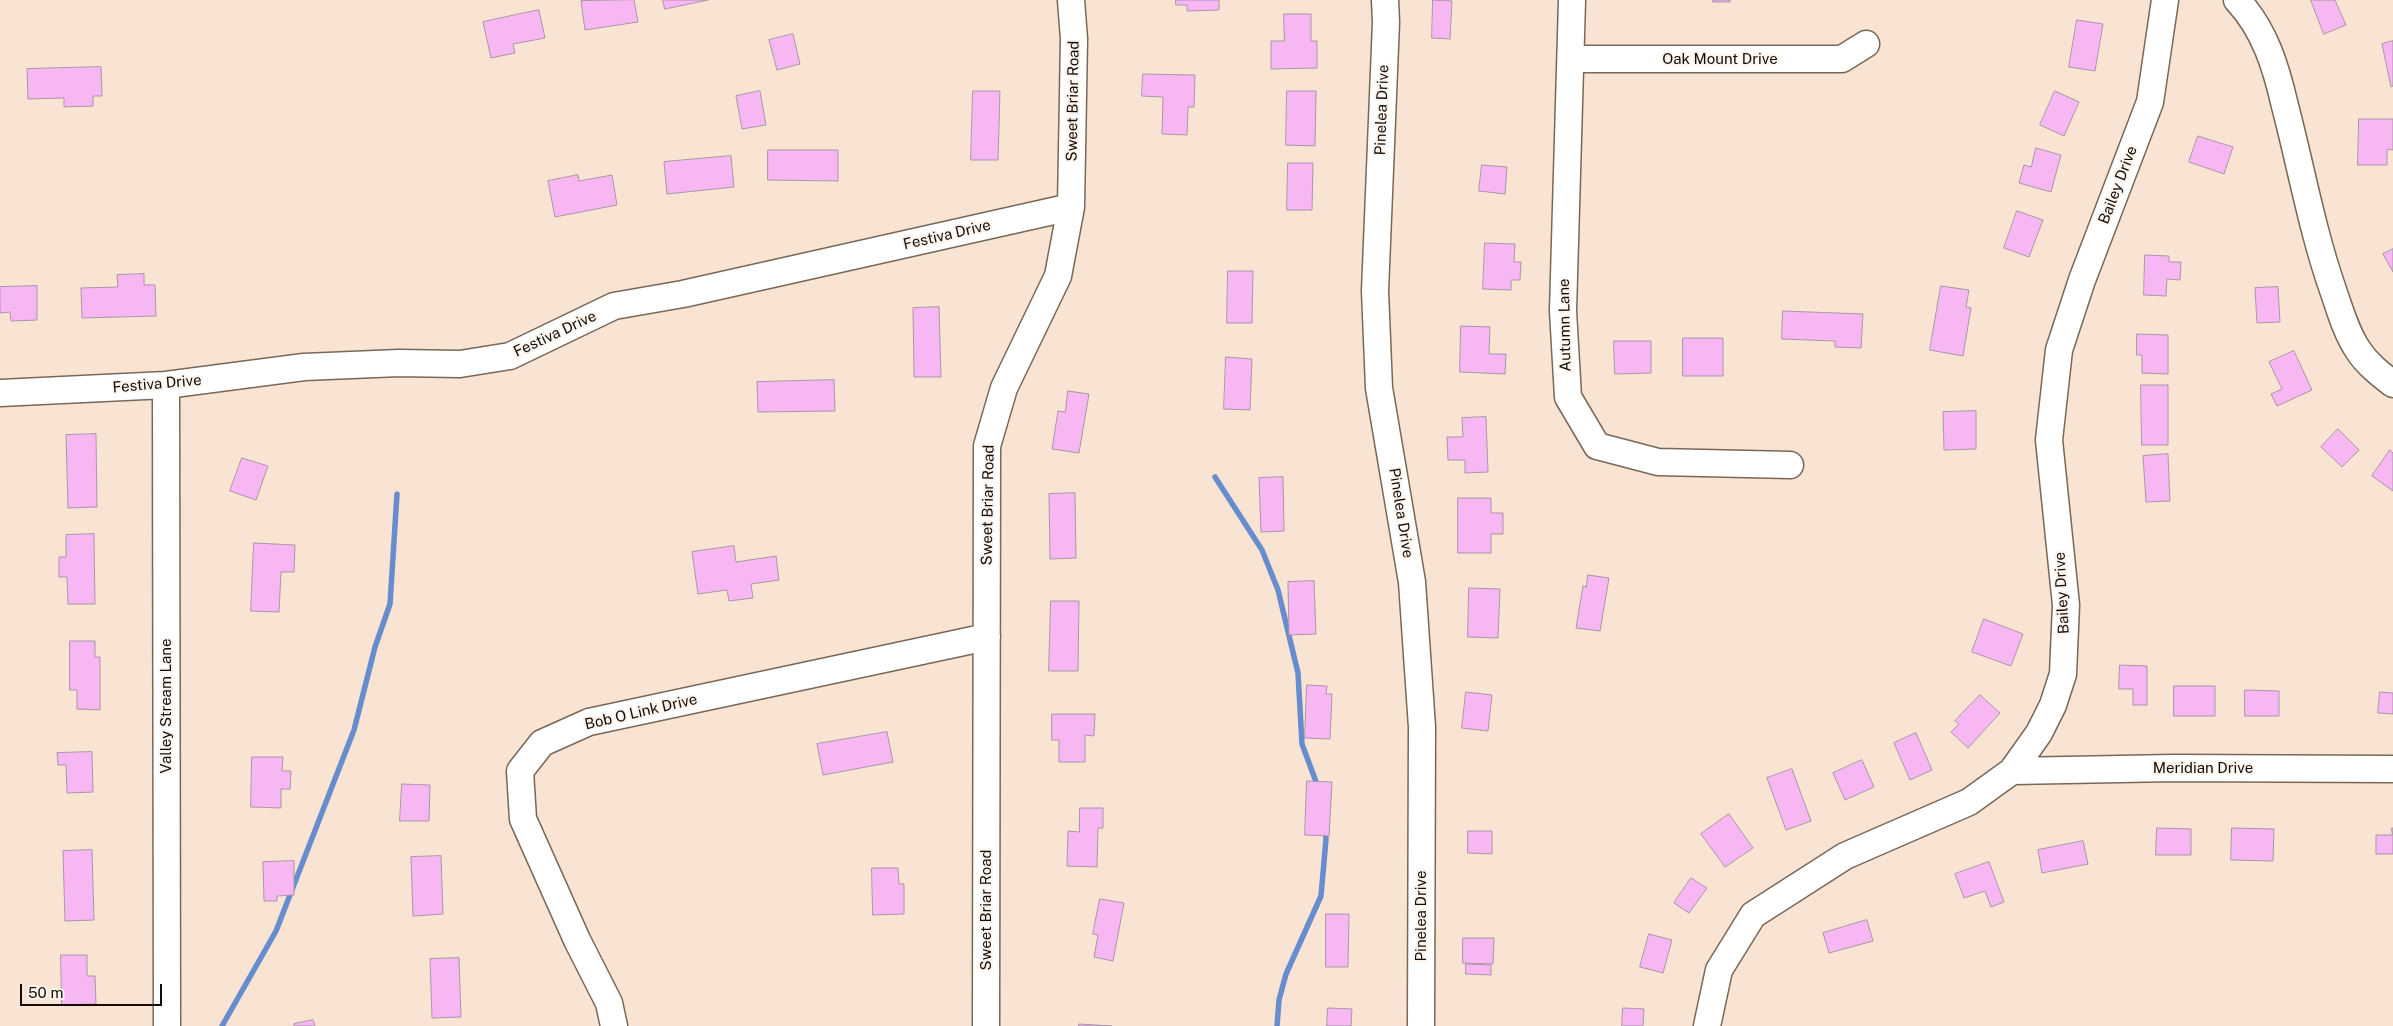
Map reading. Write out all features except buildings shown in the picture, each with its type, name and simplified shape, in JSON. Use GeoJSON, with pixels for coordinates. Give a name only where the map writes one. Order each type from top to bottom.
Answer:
{"type":"FeatureCollection","features":[{"type":"Feature","properties":{"kind":"street","name":"Sweet Briar Road"},"geometry":{"type":"LineString","coordinates":[[986,1026],[987,446],[1004,388],[1058,276],[1071,208],[1074,39],[1071,0]]}},
{"type":"Feature","properties":{"kind":"street","name":"Pinelea Drive"},"geometry":{"type":"LineString","coordinates":[[1385,0],[1386,22],[1375,291],[1379,388],[1412,582],[1422,728],[1421,1026]]}},
{"type":"Feature","properties":{"kind":"street","name":"Autumn Lane"},"geometry":{"type":"LineString","coordinates":[[1572,0],[1563,311],[1568,397],[1598,446],[1658,462],[1790,465]]}},
{"type":"Feature","properties":{"kind":"street","name":"Bailey Drive"},"geometry":{"type":"LineString","coordinates":[[1707,1026],[1719,970],[1753,915],[1846,856],[1969,802],[2012,771],[2039,733],[2053,705],[2063,674],[2066,606],[2049,440],[2059,350],[2082,280],[2150,102],[2165,0]]}},
{"type":"Feature","properties":{"kind":"street"},"geometry":{"type":"LineString","coordinates":[[2237,0],[2248,12],[2267,44],[2277,72],[2323,262],[2348,330],[2358,349],[2372,367],[2393,384]]}},
{"type":"Feature","properties":{"kind":"street","name":"Oak Mount Drive"},"geometry":{"type":"LineString","coordinates":[[1571,59],[1842,59],[1866,44]]}},
{"type":"Feature","properties":{"kind":"street","name":"Festiva Drive"},"geometry":{"type":"LineString","coordinates":[[0,393],[166,385],[304,367],[399,363],[460,364],[510,356],[614,306],[683,294],[1071,208]]}},
{"type":"Feature","properties":{"kind":"street","name":"Valley Stream Lane"},"geometry":{"type":"LineString","coordinates":[[166,385],[167,1026]]}},
{"type":"Feature","properties":{"kind":"street","name":"Bob O Link Drive"},"geometry":{"type":"LineString","coordinates":[[614,1026],[609,1003],[577,940],[523,819],[520,771],[542,743],[590,722],[987,637]]}},
{"type":"Feature","properties":{"kind":"street","name":"Meridian Drive"},"geometry":{"type":"LineString","coordinates":[[2012,771],[2174,768],[2393,769]]}},
{"type":"Feature","properties":{"kind":"waterway"},"geometry":{"type":"LineString","coordinates":[[1215,477],[1262,550],[1278,590],[1298,673],[1302,744],[1318,787]]}},
{"type":"Feature","properties":{"kind":"waterway"},"geometry":{"type":"LineString","coordinates":[[222,1026],[276,931],[354,730],[375,647],[390,604],[397,494]]}},
{"type":"Feature","properties":{"kind":"waterway"},"geometry":{"type":"LineString","coordinates":[[1277,1026],[1279,1000],[1286,974],[1321,896],[1326,839],[1325,829]]}}]}
